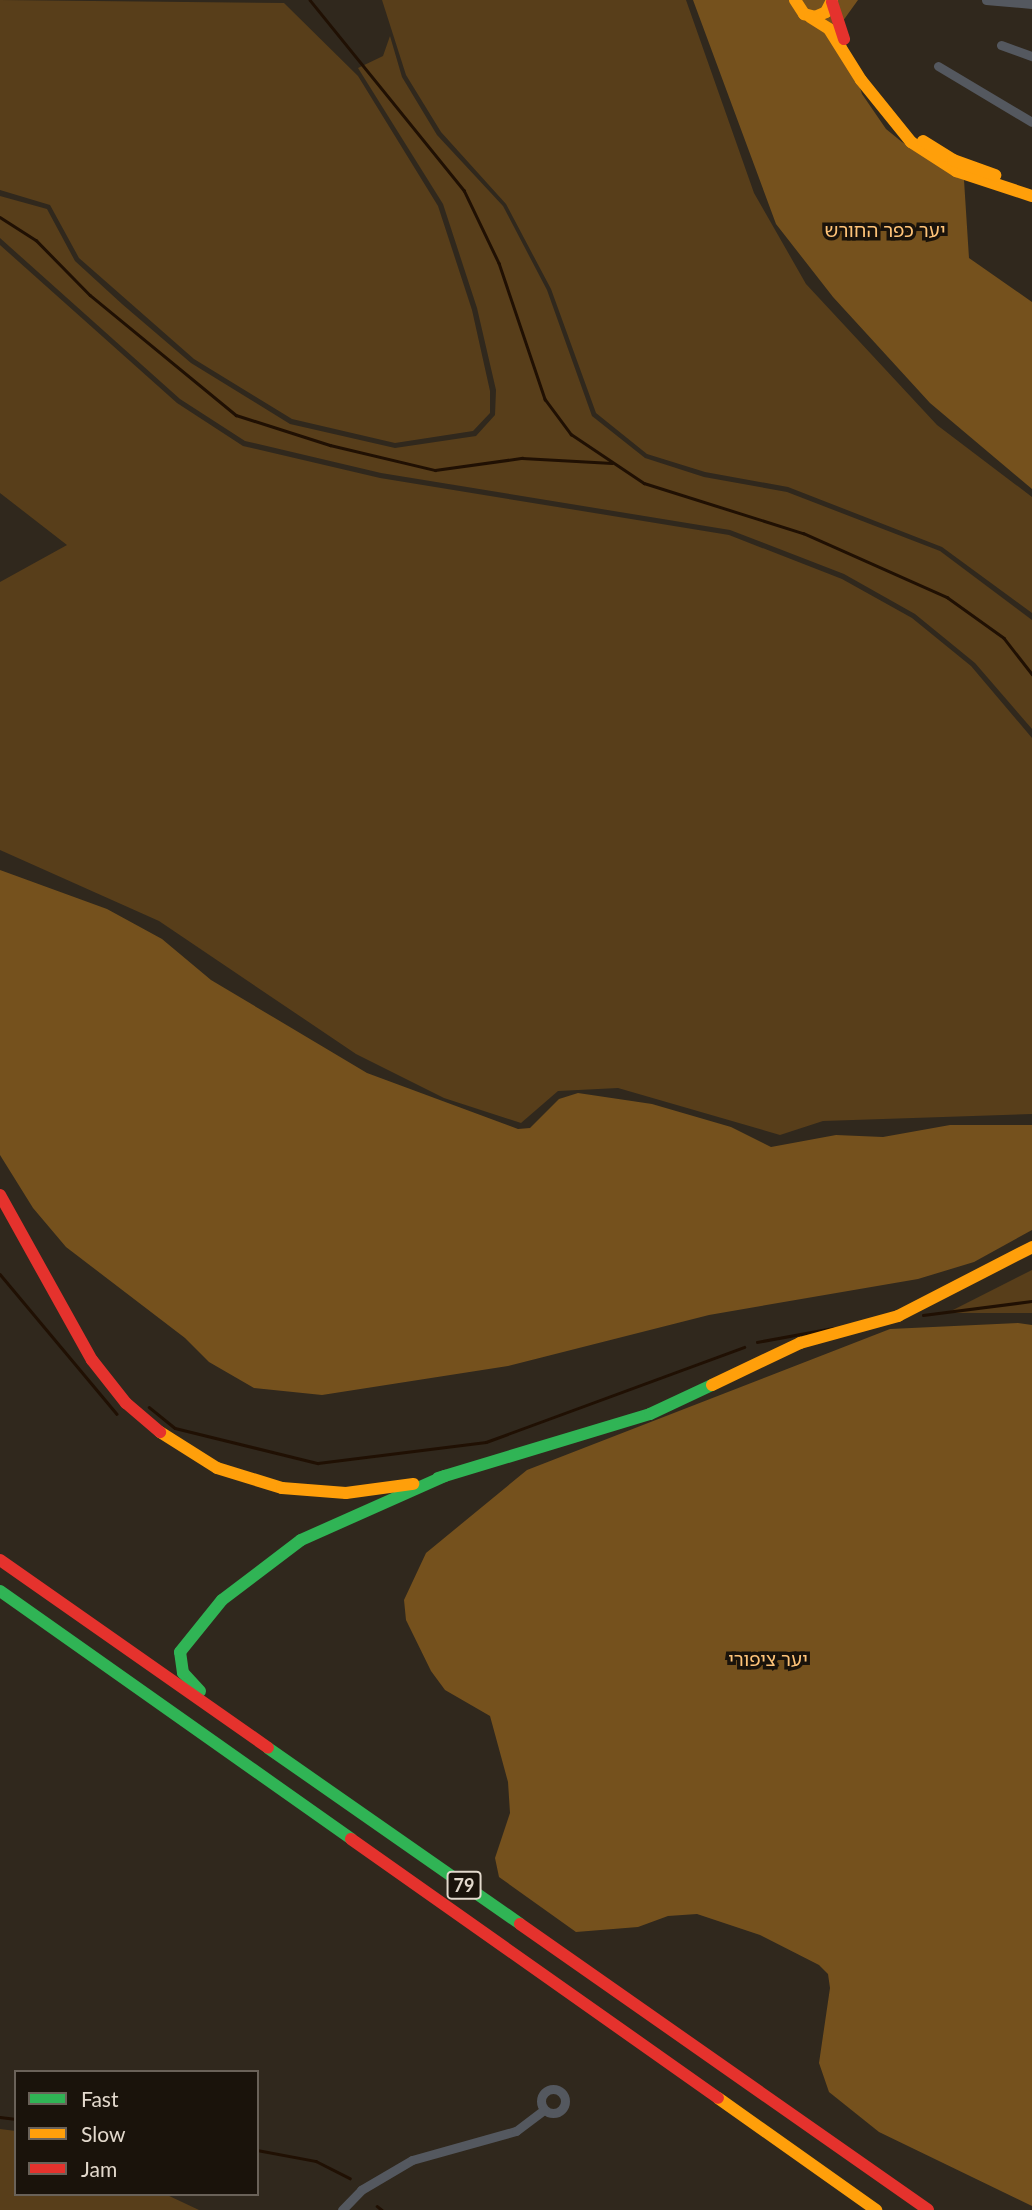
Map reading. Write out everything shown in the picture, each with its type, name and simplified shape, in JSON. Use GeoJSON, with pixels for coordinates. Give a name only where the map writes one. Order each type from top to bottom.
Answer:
{"type":"FeatureCollection","features":[{"type":"Feature","properties":{"kind":"main road"},"geometry":{"type":"LineString","coordinates":[[795,0],[799,10],[829,29],[873,97],[922,151],[956,171],[1032,196]]}},
{"type":"Feature","properties":{"kind":"main road"},"geometry":{"type":"LineString","coordinates":[[810,17],[826,12],[832,1]]}},
{"type":"Feature","properties":{"kind":"main road"},"geometry":{"type":"LineString","coordinates":[[832,1],[835,20],[854,55],[920,139],[953,160],[1032,187]]}},
{"type":"Feature","properties":{"kind":"main road"},"geometry":{"type":"LineString","coordinates":[[0,1195],[92,1360],[126,1403],[198,1458],[267,1485],[319,1493],[383,1489],[445,1476],[634,1420],[800,1343],[898,1316],[1032,1247]]}},
{"type":"Feature","properties":{"kind":"main road"},"geometry":{"type":"LineString","coordinates":[[309,1777],[189,1682],[180,1662],[182,1644],[222,1600],[285,1550],[347,1516],[445,1476]]}},
{"type":"Feature","properties":{"kind":"main road","name":"79"},"geometry":{"type":"LineString","coordinates":[[0,1560],[928,2210]]}},
{"type":"Feature","properties":{"kind":"main road","name":"79"},"geometry":{"type":"LineString","coordinates":[[0,1591],[876,2210]]}},
{"type":"Feature","properties":{"kind":"street"},"geometry":{"type":"LineString","coordinates":[[986,0],[1032,4]]}},
{"type":"Feature","properties":{"kind":"street"},"geometry":{"type":"LineString","coordinates":[[1001,45],[1032,56]]}},
{"type":"Feature","properties":{"kind":"street"},"geometry":{"type":"LineString","coordinates":[[938,66],[1032,122]]}},
{"type":"Feature","properties":{"kind":"street"},"geometry":{"type":"LineString","coordinates":[[342,2210],[360,2190],[412,2160],[516,2131],[544,2110]]}},
{"type":"Feature","properties":{"kind":"shaded area"},"geometry":{"type":"Polygon","coordinates":[[[0,0],[284,3],[358,76],[438,206],[472,310],[490,391],[490,413],[473,431],[395,443],[292,419],[194,359],[79,258],[50,205],[0,190],[0,0]]]}},
{"type":"Feature","properties":{"kind":"shaded area"},"geometry":{"type":"Polygon","coordinates":[[[382,0],[686,0],[754,193],[806,284],[937,425],[1032,497],[1032,613],[942,547],[788,487],[705,472],[647,454],[596,413],[551,289],[506,204],[441,132],[406,75],[382,0]]]}},
{"type":"Feature","properties":{"kind":"shaded area"},"geometry":{"type":"Polygon","coordinates":[[[390,36],[402,77],[437,135],[503,206],[547,290],[592,416],[645,458],[704,477],[787,492],[940,551],[1032,620],[1032,729],[975,663],[915,614],[844,574],[730,530],[381,473],[245,441],[180,399],[0,238],[0,196],[47,209],[75,261],[122,304],[191,363],[290,424],[395,448],[476,436],[495,415],[496,390],[477,308],[443,204],[358,68],[383,56],[390,36]]]}},
{"type":"Feature","properties":{"kind":"shaded area"},"geometry":{"type":"Polygon","coordinates":[[[0,245],[177,403],[243,446],[380,478],[729,535],[842,579],[912,618],[971,666],[1032,738],[1032,1114],[823,1121],[780,1135],[618,1088],[558,1091],[521,1123],[444,1098],[356,1054],[159,921],[0,850],[0,582],[67,545],[0,493],[0,245]]]}},
{"type":"Feature","properties":{"kind":"shaded area"},"geometry":{"type":"Polygon","coordinates":[[[1032,1270],[1032,1313],[947,1313],[1032,1270]]]}},
{"type":"Feature","properties":{"kind":"shaded area"},"geometry":{"type":"Polygon","coordinates":[[[0,2129],[14,2131],[14,2196],[169,2196],[199,2210],[0,2210],[0,2129]]]}},
{"type":"Feature","properties":{"kind":"green space","name":"יער כפר החורש"},"geometry":{"type":"Polygon","coordinates":[[[693,0],[858,0],[840,25],[862,94],[886,129],[902,142],[964,180],[969,258],[1032,302],[1032,489],[930,403],[833,297],[776,224],[693,0]]]}},
{"type":"Feature","properties":{"kind":"green space"},"geometry":{"type":"Polygon","coordinates":[[[0,870],[107,909],[162,939],[211,980],[367,1073],[518,1129],[530,1128],[559,1099],[578,1093],[652,1104],[731,1127],[771,1147],[836,1135],[883,1137],[950,1125],[1032,1125],[1032,1230],[974,1262],[918,1279],[709,1315],[508,1366],[322,1395],[254,1388],[209,1362],[185,1338],[66,1247],[33,1208],[0,1155],[0,870]]]}},
{"type":"Feature","properties":{"kind":"green space","name":"יער ציפורי"},"geometry":{"type":"Polygon","coordinates":[[[1018,1323],[1032,1325],[1032,2206],[879,2132],[829,2092],[819,2063],[830,1988],[828,1974],[819,1965],[760,1935],[697,1914],[668,1916],[638,1927],[576,1932],[499,1877],[495,1858],[510,1813],[508,1782],[490,1716],[445,1690],[431,1671],[406,1620],[404,1600],[426,1553],[527,1470],[890,1329],[1018,1323]]]}},
{"type":"Feature","properties":{"kind":"waterway"},"geometry":{"type":"LineString","coordinates":[[310,0],[464,190],[499,263],[545,399],[571,434],[644,483],[803,533],[947,597],[1004,638],[1032,674]]}},
{"type":"Feature","properties":{"kind":"waterway"},"geometry":{"type":"LineString","coordinates":[[0,217],[36,240],[90,295],[236,415],[330,445],[435,470],[522,458],[612,463]]}},
{"type":"Feature","properties":{"kind":"waterway"},"geometry":{"type":"LineString","coordinates":[[0,1274],[117,1414]]}},
{"type":"Feature","properties":{"kind":"waterway"},"geometry":{"type":"LineString","coordinates":[[923,1315],[1032,1301]]}},
{"type":"Feature","properties":{"kind":"waterway"},"geometry":{"type":"LineString","coordinates":[[757,1342],[833,1328]]}},
{"type":"Feature","properties":{"kind":"waterway"},"geometry":{"type":"LineString","coordinates":[[149,1407],[175,1428],[318,1463],[486,1442],[744,1347]]}},
{"type":"Feature","properties":{"kind":"waterway"},"geometry":{"type":"LineString","coordinates":[[0,2117],[14,2119]]}},
{"type":"Feature","properties":{"kind":"waterway"},"geometry":{"type":"LineString","coordinates":[[259,2150],[316,2161],[350,2178]]}},
{"type":"Feature","properties":{"kind":"waterway"},"geometry":{"type":"LineString","coordinates":[[377,2206],[382,2210]]}},
{"type":"Feature","properties":{"kind":"traffic: fast"},"geometry":{"type":"LineString","coordinates":[[438,1478],[650,1414],[712,1385]]}},
{"type":"Feature","properties":{"kind":"traffic: fast"},"geometry":{"type":"LineString","coordinates":[[200,1691],[183,1673],[180,1652],[222,1600],[301,1540],[445,1476]]}},
{"type":"Feature","properties":{"kind":"traffic: fast"},"geometry":{"type":"LineString","coordinates":[[0,1591],[351,1839]]}},
{"type":"Feature","properties":{"kind":"traffic: fast"},"geometry":{"type":"LineString","coordinates":[[268,1748],[520,1924]]}},
{"type":"Feature","properties":{"kind":"traffic: slow"},"geometry":{"type":"LineString","coordinates":[[795,0],[804,14],[815,17],[826,12],[832,0]]}},
{"type":"Feature","properties":{"kind":"traffic: slow"},"geometry":{"type":"LineString","coordinates":[[810,17],[829,29],[861,80],[911,142],[956,171],[1032,196]]}},
{"type":"Feature","properties":{"kind":"traffic: slow"},"geometry":{"type":"LineString","coordinates":[[923,141],[953,160],[995,175]]}},
{"type":"Feature","properties":{"kind":"traffic: slow"},"geometry":{"type":"LineString","coordinates":[[712,1385],[800,1343],[898,1316],[1032,1247]]}},
{"type":"Feature","properties":{"kind":"traffic: slow"},"geometry":{"type":"LineString","coordinates":[[160,1432],[217,1468],[282,1488],[346,1493],[413,1484]]}},
{"type":"Feature","properties":{"kind":"traffic: slow"},"geometry":{"type":"LineString","coordinates":[[718,2098],[876,2210]]}},
{"type":"Feature","properties":{"kind":"traffic: jam"},"geometry":{"type":"LineString","coordinates":[[832,2],[844,39]]}},
{"type":"Feature","properties":{"kind":"traffic: jam"},"geometry":{"type":"LineString","coordinates":[[0,1195],[92,1360],[126,1403],[160,1432]]}},
{"type":"Feature","properties":{"kind":"traffic: jam"},"geometry":{"type":"LineString","coordinates":[[0,1560],[268,1748]]}},
{"type":"Feature","properties":{"kind":"traffic: jam"},"geometry":{"type":"LineString","coordinates":[[351,1839],[718,2098]]}},
{"type":"Feature","properties":{"kind":"traffic: jam"},"geometry":{"type":"LineString","coordinates":[[520,1924],[928,2210]]}}]}
